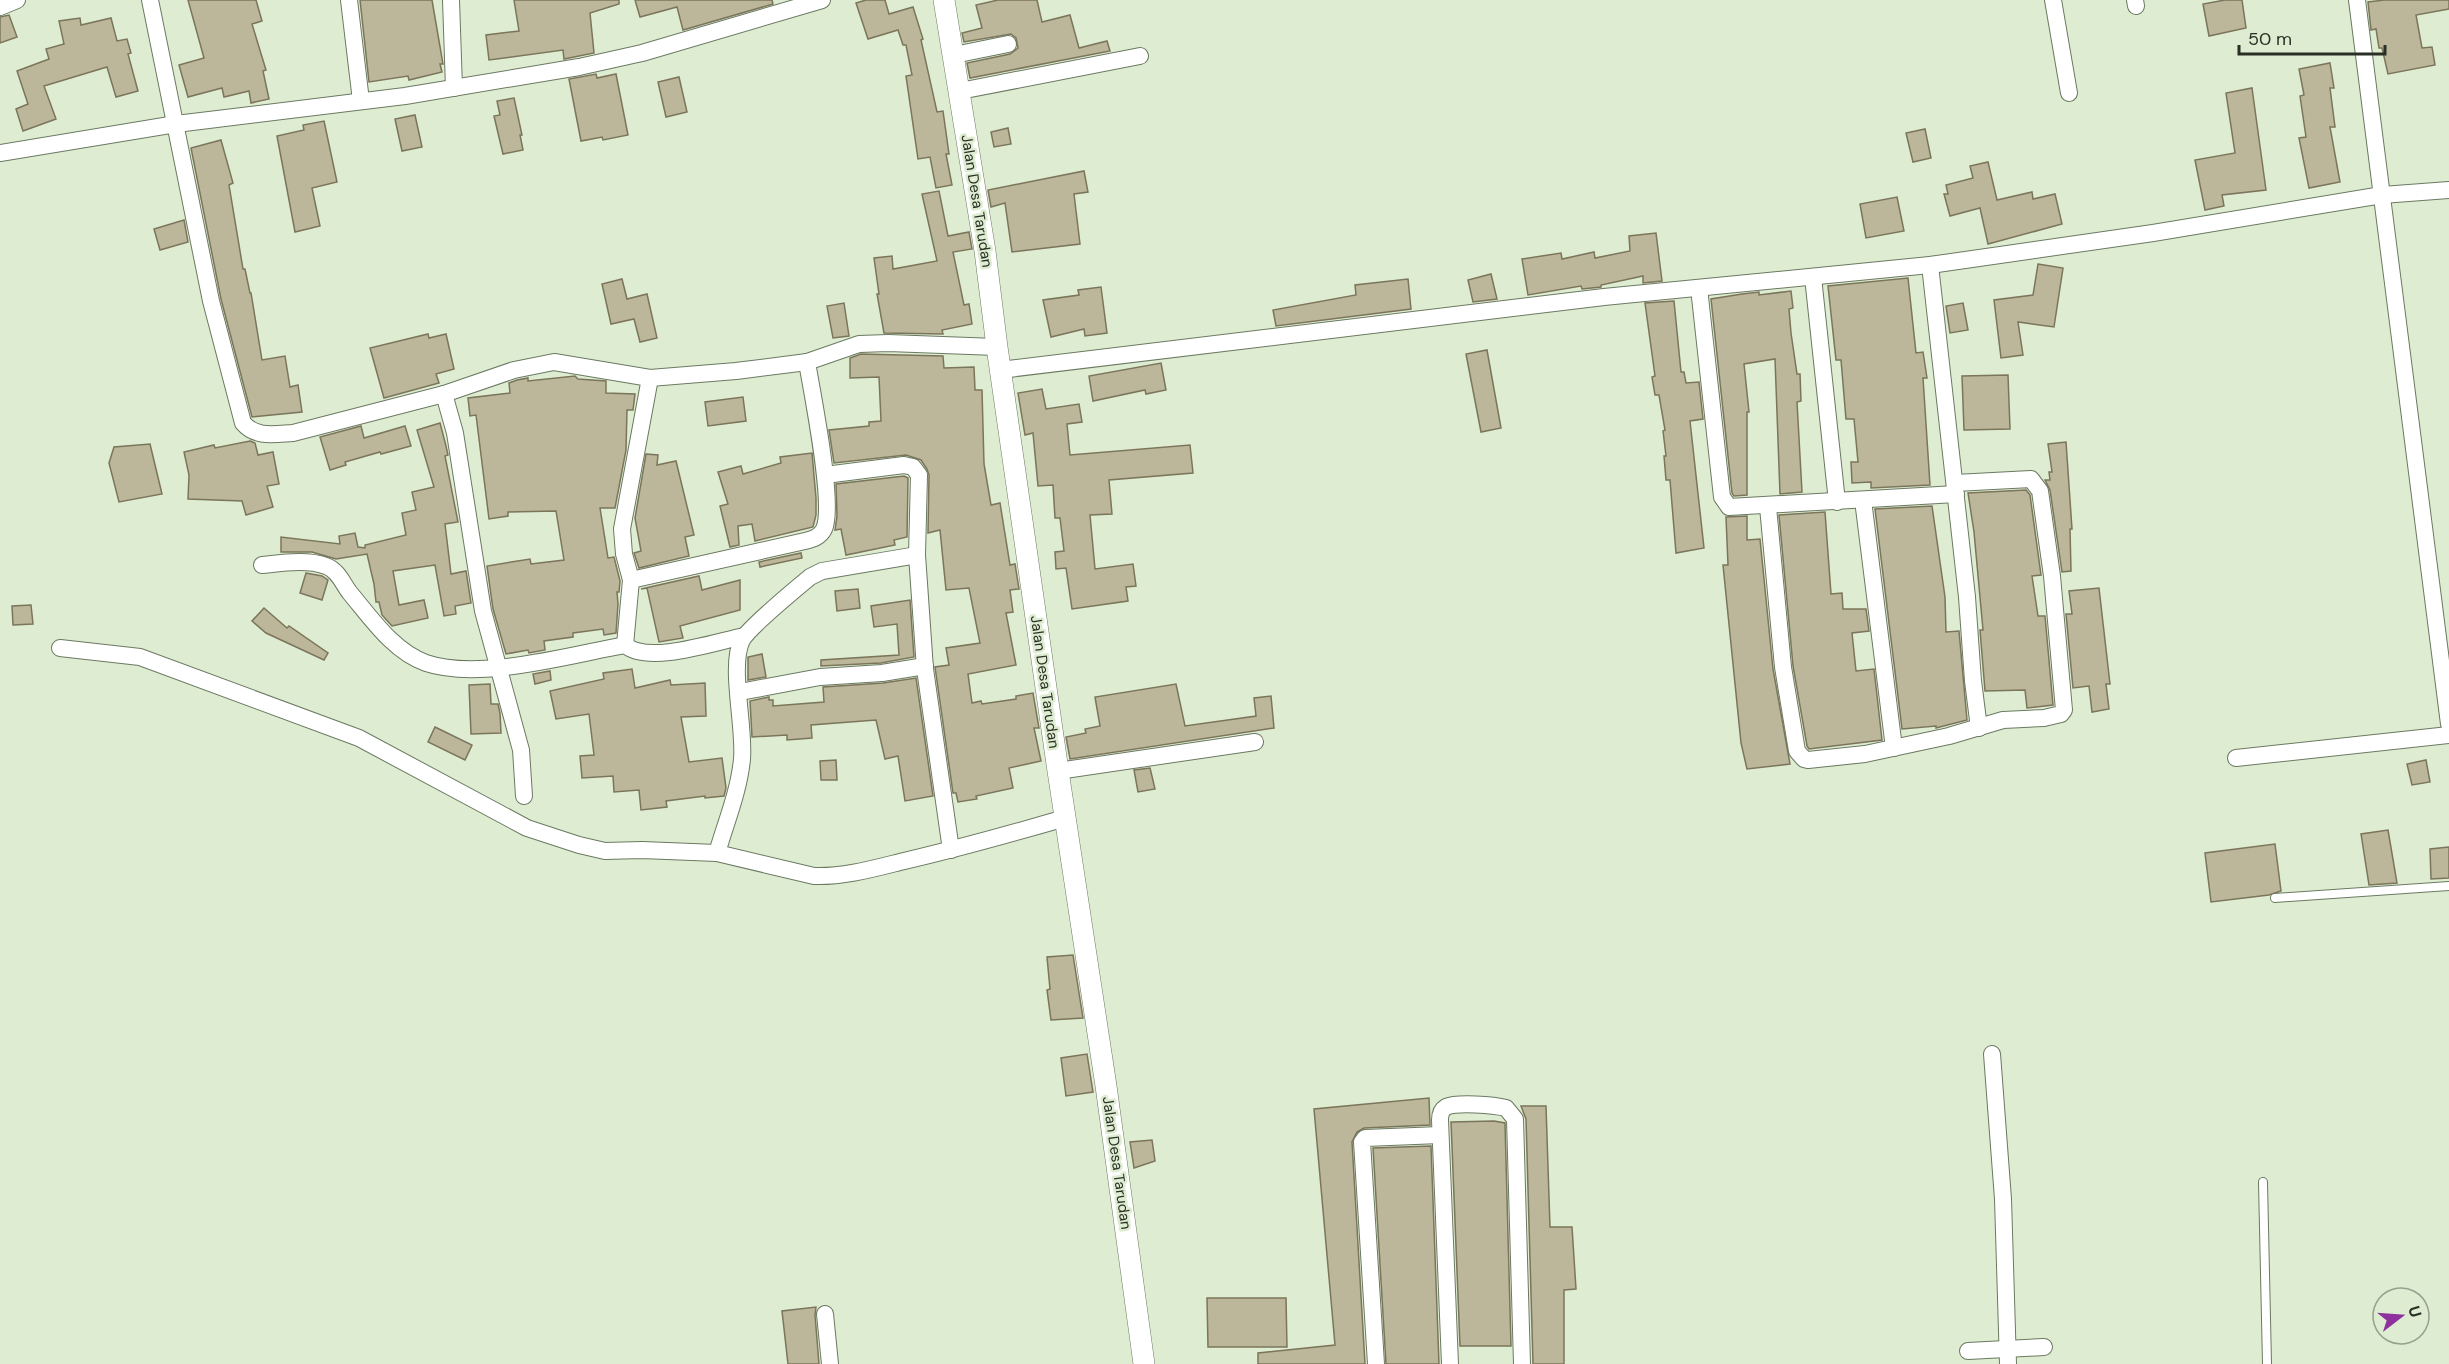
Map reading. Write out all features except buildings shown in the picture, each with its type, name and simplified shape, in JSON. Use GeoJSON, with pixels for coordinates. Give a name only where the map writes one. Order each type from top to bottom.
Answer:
{"type":"FeatureCollection","features":[{"type":"Feature","properties":{"kind":"street"},"geometry":{"type":"LineString","coordinates":[[0,7],[17,0]]}},
{"type":"Feature","properties":{"kind":"street"},"geometry":{"type":"LineString","coordinates":[[150,0],[211,301],[243,423],[248,429],[258,434],[293,433],[444,394],[514,370],[554,362],[650,378],[807,362],[849,347],[871,343],[997,347]]}},
{"type":"Feature","properties":{"kind":"street"},"geometry":{"type":"LineString","coordinates":[[349,0],[361,101]]}},
{"type":"Feature","properties":{"kind":"street"},"geometry":{"type":"LineString","coordinates":[[451,0],[454,88]]}},
{"type":"Feature","properties":{"kind":"street"},"geometry":{"type":"LineString","coordinates":[[0,153],[176,124],[454,88],[579,67],[642,53],[822,0]]}},
{"type":"Feature","properties":{"kind":"street","name":"Jalan Desa Tarudan"},"geometry":{"type":"LineString","coordinates":[[944,0],[985,251],[1000,370],[1106,1086],[1144,1364]]}},
{"type":"Feature","properties":{"kind":"street"},"geometry":{"type":"LineString","coordinates":[[2053,0],[2069,93]]}},
{"type":"Feature","properties":{"kind":"street"},"geometry":{"type":"LineString","coordinates":[[2357,0],[2449,717]]}},
{"type":"Feature","properties":{"kind":"street"},"geometry":{"type":"LineString","coordinates":[[954,55],[1008,44]]}},
{"type":"Feature","properties":{"kind":"street"},"geometry":{"type":"LineString","coordinates":[[960,91],[1140,56]]}},
{"type":"Feature","properties":{"kind":"street"},"geometry":{"type":"LineString","coordinates":[[1000,370],[1604,297],[1930,265],[2153,234],[2382,195],[2449,190]]}},
{"type":"Feature","properties":{"kind":"street"},"geometry":{"type":"LineString","coordinates":[[1930,265],[1979,728]]}},
{"type":"Feature","properties":{"kind":"street"},"geometry":{"type":"LineString","coordinates":[[1813,277],[1837,502]]}},
{"type":"Feature","properties":{"kind":"street"},"geometry":{"type":"LineString","coordinates":[[1699,288],[1722,497],[1729,507],[1768,507],[1863,500],[2031,479],[2040,491],[2064,710],[2061,714],[2044,718],[2003,720],[1979,728],[1865,754],[1804,759],[1797,751],[1783,667],[1768,507]]}},
{"type":"Feature","properties":{"kind":"street"},"geometry":{"type":"LineString","coordinates":[[630,580],[818,537],[824,531],[826,522],[825,476],[807,362]]}},
{"type":"Feature","properties":{"kind":"street"},"geometry":{"type":"LineString","coordinates":[[625,645],[630,580],[624,554],[622,529],[650,378]]}},
{"type":"Feature","properties":{"kind":"street"},"geometry":{"type":"LineString","coordinates":[[444,394],[454,433],[483,611],[521,750],[524,796]]}},
{"type":"Feature","properties":{"kind":"street"},"geometry":{"type":"LineString","coordinates":[[825,476],[904,465],[917,470],[919,475],[917,555],[925,666],[950,842]]}},
{"type":"Feature","properties":{"kind":"street"},"geometry":{"type":"LineString","coordinates":[[1863,500],[1894,748]]}},
{"type":"Feature","properties":{"kind":"street"},"geometry":{"type":"LineString","coordinates":[[625,645],[632,651],[676,652],[744,636],[810,577],[822,570],[917,555]]}},
{"type":"Feature","properties":{"kind":"street"},"geometry":{"type":"LineString","coordinates":[[262,564],[298,562],[327,566],[339,576],[389,638],[408,655],[428,664],[497,669],[625,645]]}},
{"type":"Feature","properties":{"kind":"street"},"geometry":{"type":"LineString","coordinates":[[717,853],[738,786],[742,760],[738,656],[744,636]]}},
{"type":"Feature","properties":{"kind":"street"},"geometry":{"type":"LineString","coordinates":[[60,648],[140,657],[359,738],[527,828],[605,851],[652,850],[717,853],[814,876],[826,876],[875,868],[950,842],[1065,818]]}},
{"type":"Feature","properties":{"kind":"street"},"geometry":{"type":"LineString","coordinates":[[740,693],[820,677],[882,673],[925,666]]}},
{"type":"Feature","properties":{"kind":"street"},"geometry":{"type":"LineString","coordinates":[[2236,758],[2449,735]]}},
{"type":"Feature","properties":{"kind":"street"},"geometry":{"type":"LineString","coordinates":[[1058,771],[1255,742]]}},
{"type":"Feature","properties":{"kind":"street"},"geometry":{"type":"LineString","coordinates":[[1992,1054],[2003,1199],[2008,1356]]}},
{"type":"Feature","properties":{"kind":"street"},"geometry":{"type":"LineString","coordinates":[[1450,1364],[1440,1135],[1440,1115],[1447,1106],[1502,1107],[1509,1109],[1515,1119],[1522,1364]]}},
{"type":"Feature","properties":{"kind":"street"},"geometry":{"type":"LineString","coordinates":[[1376,1364],[1362,1142],[1365,1138],[1440,1135]]}},
{"type":"Feature","properties":{"kind":"street"},"geometry":{"type":"LineString","coordinates":[[825,1314],[830,1364]]}},
{"type":"Feature","properties":{"kind":"street"},"geometry":{"type":"LineString","coordinates":[[1968,1351],[2008,1356],[2044,1347]]}},
{"type":"Feature","properties":{"kind":"lane"},"geometry":{"type":"LineString","coordinates":[[2275,898],[2449,886]]}},
{"type":"Feature","properties":{"kind":"lane"},"geometry":{"type":"LineString","coordinates":[[2264,1182],[2267,1364]]}}]}
